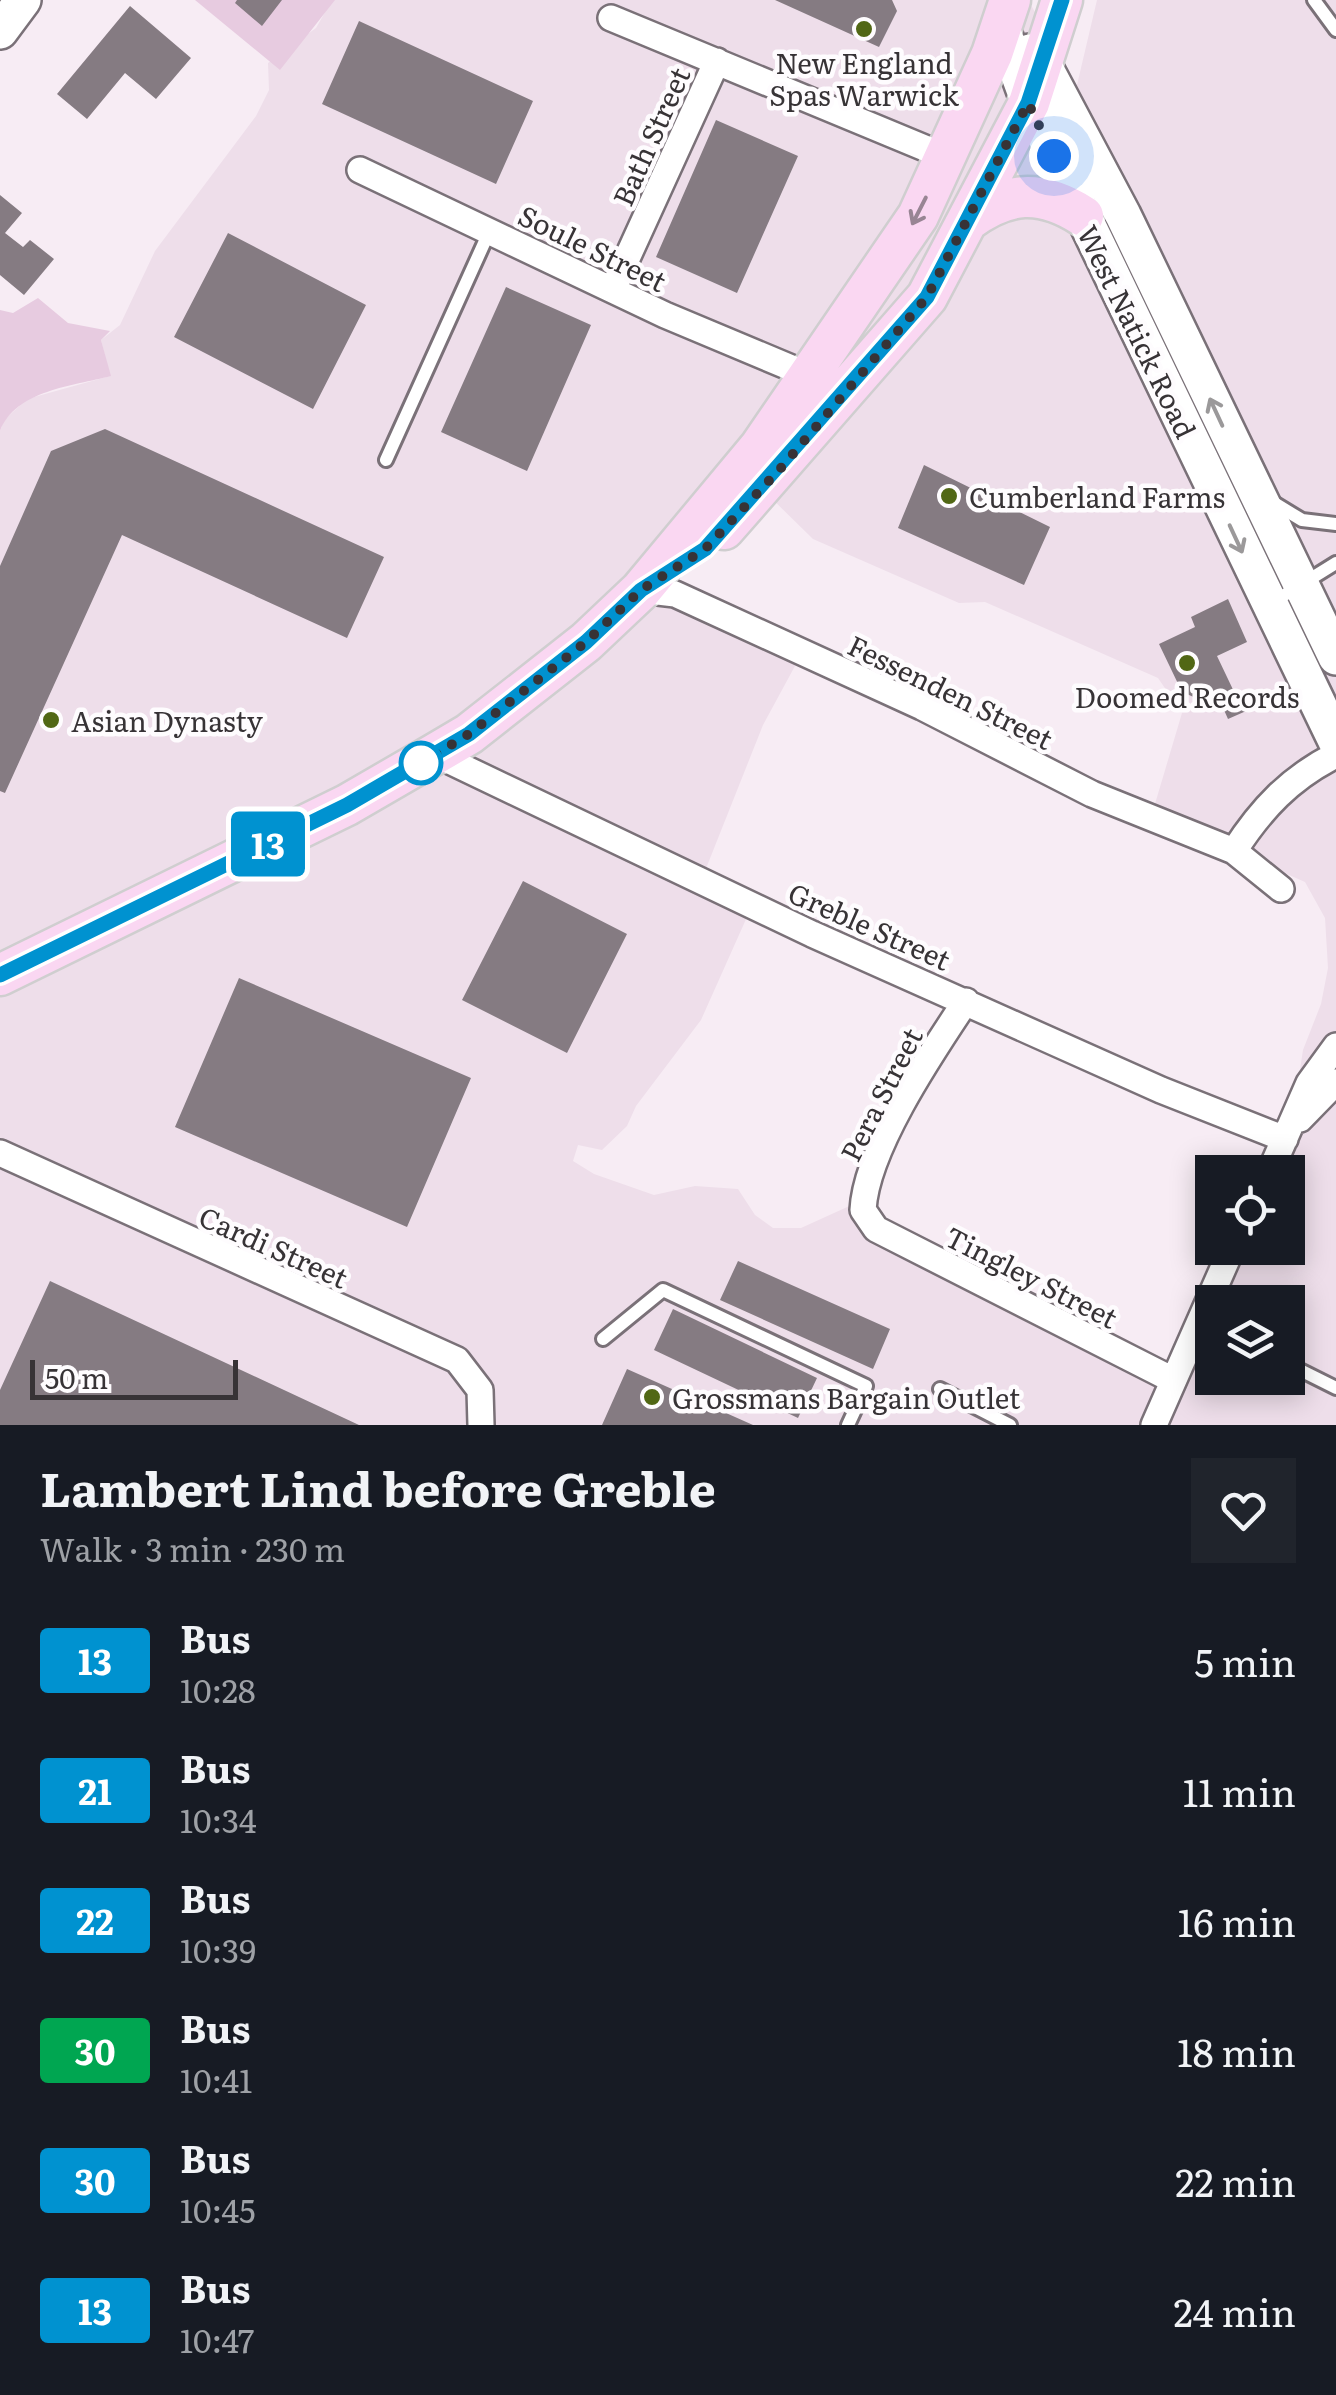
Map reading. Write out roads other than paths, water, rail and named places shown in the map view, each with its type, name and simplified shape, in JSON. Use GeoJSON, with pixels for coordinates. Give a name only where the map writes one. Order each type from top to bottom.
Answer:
{"type":"FeatureCollection","features":[{"type":"Feature","properties":{"kind":"main road"},"geometry":{"type":"LineString","coordinates":[[0,31],[23,0]]}},
{"type":"Feature","properties":{"kind":"main road"},"geometry":{"type":"LineString","coordinates":[[641,590],[705,549],[780,469],[927,297],[1028,103],[1062,0]]}},
{"type":"Feature","properties":{"kind":"main road"},"geometry":{"type":"LineString","coordinates":[[0,975],[347,805],[469,734],[586,642],[641,590],[760,447],[918,216],[992,54],[1000,9]]}},
{"type":"Feature","properties":{"kind":"main road","name":"West Natick Road"},"geometry":{"type":"LineString","coordinates":[[1000,9],[1043,64],[1123,215],[1336,657]]}},
{"type":"Feature","properties":{"kind":"main road","name":"West Natick Road"},"geometry":{"type":"LineString","coordinates":[[1000,9],[1028,103],[1336,741]]}},
{"type":"Feature","properties":{"kind":"main road"},"geometry":{"type":"LineString","coordinates":[[967,221],[992,202],[1020,199],[1055,198],[1083,216]]}},
{"type":"Feature","properties":{"kind":"street"},"geometry":{"type":"LineString","coordinates":[[611,18],[944,156]]}},
{"type":"Feature","properties":{"kind":"street","name":"Bath Street"},"geometry":{"type":"LineString","coordinates":[[613,289],[718,62]]}},
{"type":"Feature","properties":{"kind":"street","name":"Soule Street"},"geometry":{"type":"LineString","coordinates":[[360,170],[801,372]]}},
{"type":"Feature","properties":{"kind":"street","name":"Fessenden Street"},"geometry":{"type":"LineString","coordinates":[[641,590],[676,594],[922,707],[1092,794],[1234,850],[1281,889]]}},
{"type":"Feature","properties":{"kind":"street","name":"Greble Street"},"geometry":{"type":"LineString","coordinates":[[435,754],[812,934],[1162,1090],[1285,1139]]}},
{"type":"Feature","properties":{"kind":"street"},"geometry":{"type":"LineString","coordinates":[[1234,850],[1258,813],[1292,781],[1336,755]]}},
{"type":"Feature","properties":{"kind":"street","name":"Pera Street"},"geometry":{"type":"LineString","coordinates":[[868,1218],[864,1197],[872,1173],[922,1067],[966,1000]]}},
{"type":"Feature","properties":{"kind":"street"},"geometry":{"type":"LineString","coordinates":[[1278,1155],[1309,1083],[1336,1046]]}},
{"type":"Feature","properties":{"kind":"street"},"geometry":{"type":"LineString","coordinates":[[1285,1139],[1336,1082]]}},
{"type":"Feature","properties":{"kind":"street","name":"Cardi Street"},"geometry":{"type":"LineString","coordinates":[[0,1153],[457,1360],[480,1390],[481,1425]]}},
{"type":"Feature","properties":{"kind":"street","name":"Tingley Street"},"geometry":{"type":"LineString","coordinates":[[868,1218],[876,1229],[944,1266],[1173,1380]]}},
{"type":"Feature","properties":{"kind":"street"},"geometry":{"type":"LineString","coordinates":[[1154,1425],[1224,1265]]}},
{"type":"Feature","properties":{"kind":"lane"},"geometry":{"type":"LineString","coordinates":[[1314,0],[1334,24]]}},
{"type":"Feature","properties":{"kind":"lane"},"geometry":{"type":"LineString","coordinates":[[386,460],[490,230]]}},
{"type":"Feature","properties":{"kind":"lane"},"geometry":{"type":"LineString","coordinates":[[1248,479],[1281,509],[1298,518],[1336,524]]}},
{"type":"Feature","properties":{"kind":"lane"},"geometry":{"type":"LineString","coordinates":[[1269,604],[1302,587],[1336,562]]}},
{"type":"Feature","properties":{"kind":"lane"},"geometry":{"type":"LineString","coordinates":[[603,1339],[664,1290],[866,1386],[848,1425]]}},
{"type":"Feature","properties":{"kind":"lane"},"geometry":{"type":"LineString","coordinates":[[1305,1372],[1336,1388]]}},
{"type":"Feature","properties":{"kind":"lane"},"geometry":{"type":"LineString","coordinates":[[940,1389],[1010,1425]]}},
{"type":"Feature","properties":{"kind":"place","name":"New England Spas Warwick"},"geometry":{"type":"Point","coordinates":[864,29]}},
{"type":"Feature","properties":{"kind":"place","name":"Cumberland Farms"},"geometry":{"type":"Point","coordinates":[949,496]}},
{"type":"Feature","properties":{"kind":"place","name":"Doomed Records"},"geometry":{"type":"Point","coordinates":[1187,663]}},
{"type":"Feature","properties":{"kind":"place","name":"Asian Dynasty"},"geometry":{"type":"Point","coordinates":[51,720]}},
{"type":"Feature","properties":{"kind":"place","name":"Grossmans Bargain Outlet"},"geometry":{"type":"Point","coordinates":[652,1397]}}]}
